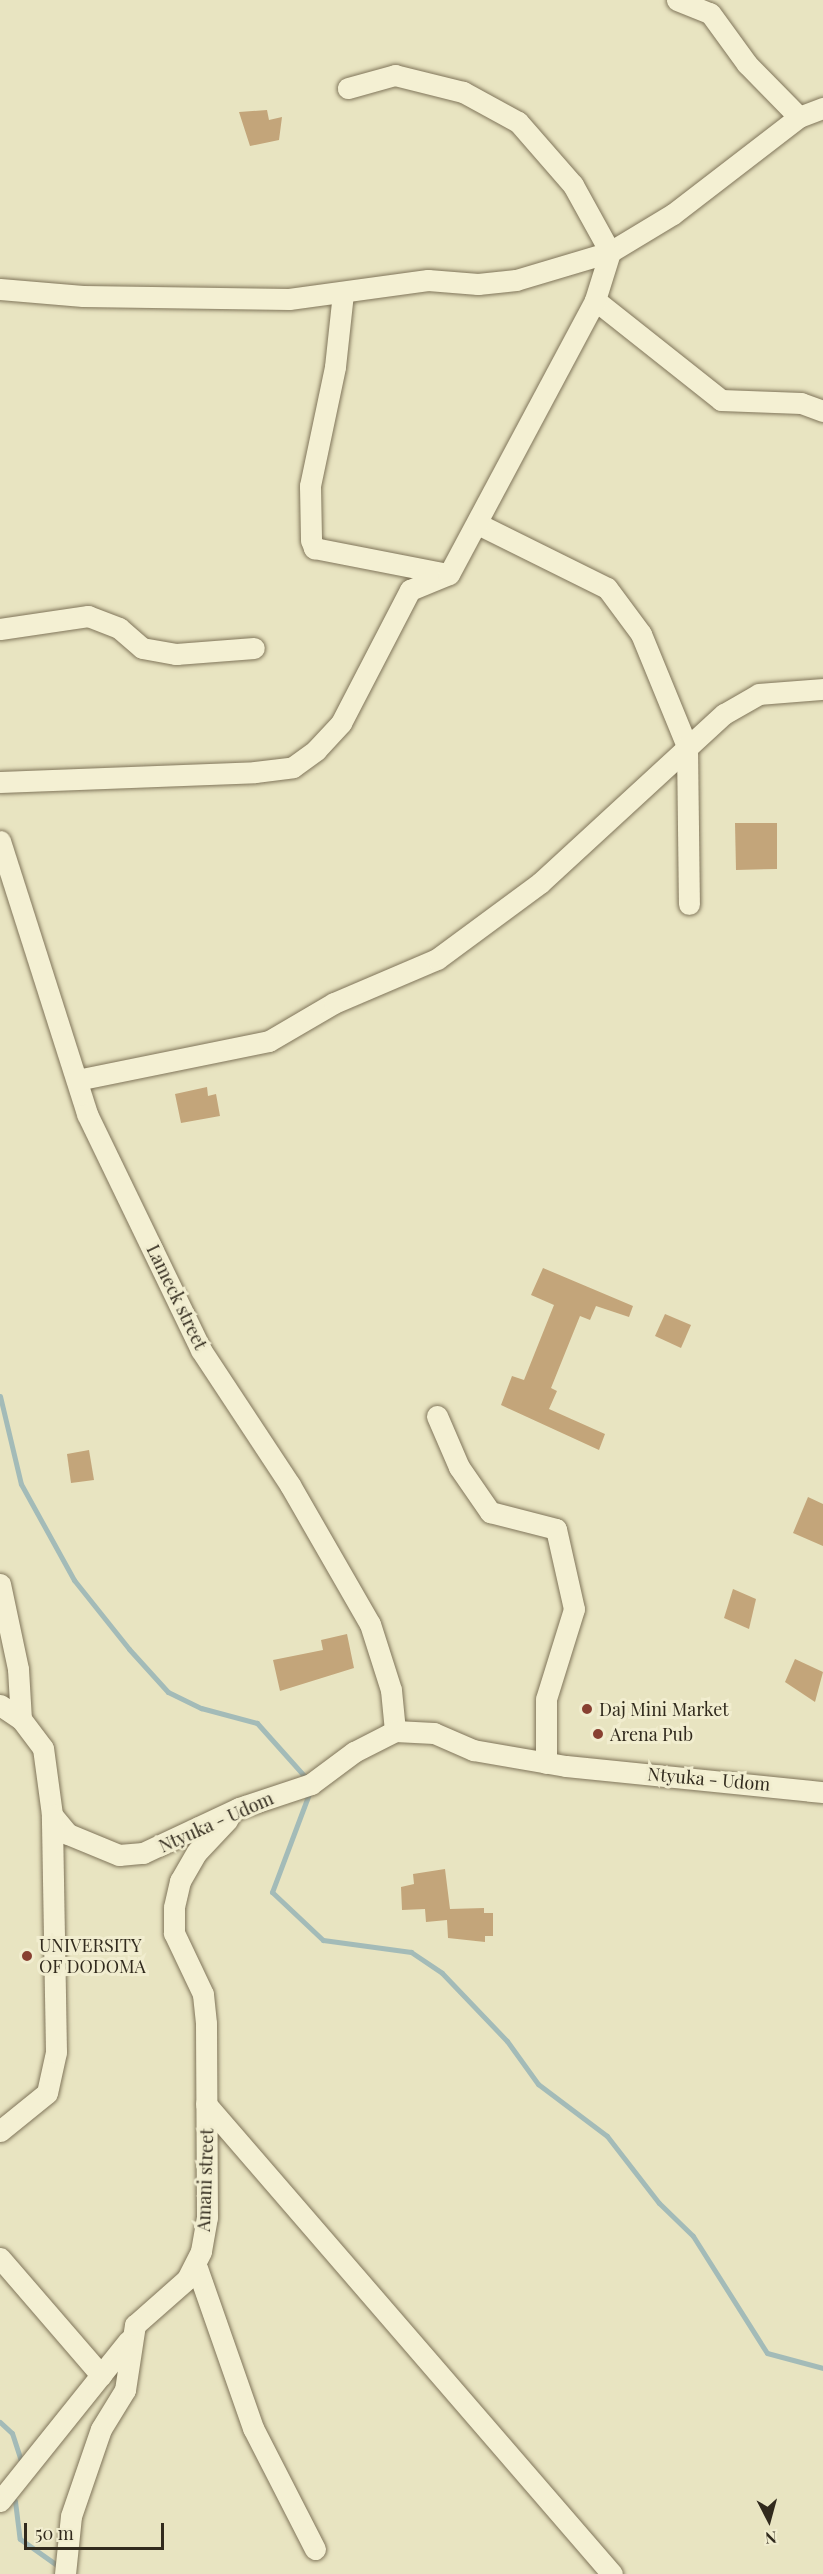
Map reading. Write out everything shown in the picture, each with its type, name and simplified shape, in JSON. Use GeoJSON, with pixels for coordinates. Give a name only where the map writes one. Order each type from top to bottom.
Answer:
{"type":"FeatureCollection","features":[{"type":"Feature","properties":{"kind":"street"},"geometry":{"type":"LineString","coordinates":[[677,0],[710,13],[747,64],[799,117]]}},
{"type":"Feature","properties":{"kind":"street"},"geometry":{"type":"LineString","coordinates":[[0,782],[293,767],[341,723],[410,590],[449,574],[478,524],[485,500],[595,300],[610,252],[573,185],[518,122],[463,93],[395,75],[348,88]]}},
{"type":"Feature","properties":{"kind":"street"},"geometry":{"type":"LineString","coordinates":[[0,289],[166,298],[289,299],[428,280],[478,284],[516,280],[610,252],[673,214],[799,117],[823,108]]}},
{"type":"Feature","properties":{"kind":"street"},"geometry":{"type":"LineString","coordinates":[[343,293],[335,368],[310,486],[311,540],[314,548],[449,574]]}},
{"type":"Feature","properties":{"kind":"street"},"geometry":{"type":"LineString","coordinates":[[595,300],[721,400],[801,403],[823,411]]}},
{"type":"Feature","properties":{"kind":"street"},"geometry":{"type":"LineString","coordinates":[[478,524],[607,588],[641,634],[687,746],[689,904]]}},
{"type":"Feature","properties":{"kind":"street"},"geometry":{"type":"LineString","coordinates":[[0,629],[88,616],[119,628],[142,648],[176,654],[254,648]]}},
{"type":"Feature","properties":{"kind":"street"},"geometry":{"type":"LineString","coordinates":[[77,1080],[269,1041],[364,988],[438,959],[540,883],[687,746],[759,694],[823,689]]}},
{"type":"Feature","properties":{"kind":"street","name":"Lameck street"},"geometry":{"type":"LineString","coordinates":[[0,841],[77,1080],[110,1165],[201,1350],[290,1485],[370,1624],[391,1690],[395,1731]]}},
{"type":"Feature","properties":{"kind":"street"},"geometry":{"type":"LineString","coordinates":[[437,1416],[459,1467],[490,1512],[556,1529],[574,1609],[546,1699],[546,1763]]}},
{"type":"Feature","properties":{"kind":"street"},"geometry":{"type":"LineString","coordinates":[[0,1584],[18,1669],[21,1719]]}},
{"type":"Feature","properties":{"kind":"street"},"geometry":{"type":"LineString","coordinates":[[0,1705],[21,1719],[43,1748],[52,1815],[56,2052],[47,2093],[0,2131]]}},
{"type":"Feature","properties":{"kind":"street","name":"Ntyuka - Udom"},"geometry":{"type":"LineString","coordinates":[[52,1815],[68,1834],[119,1855],[143,1854],[174,1842],[238,1808],[311,1784],[354,1752],[395,1731],[434,1733],[473,1750],[546,1763],[823,1792]]}},
{"type":"Feature","properties":{"kind":"street","name":"Amani street"},"geometry":{"type":"LineString","coordinates":[[197,2268],[207,2217],[203,1995],[174,1933],[174,1907],[180,1881],[197,1852],[238,1808]]}},
{"type":"Feature","properties":{"kind":"street"},"geometry":{"type":"LineString","coordinates":[[206,2104],[612,2574]]}},
{"type":"Feature","properties":{"kind":"street"},"geometry":{"type":"LineString","coordinates":[[0,2259],[101,2375]]}},
{"type":"Feature","properties":{"kind":"street"},"geometry":{"type":"LineString","coordinates":[[0,2501],[128,2341],[144,2312],[197,2268],[253,2428],[315,2549]]}},
{"type":"Feature","properties":{"kind":"street"},"geometry":{"type":"LineString","coordinates":[[65,2574],[71,2516],[101,2429],[125,2390],[128,2341]]}},
{"type":"Feature","properties":{"kind":"building"},"geometry":{"type":"Polygon","coordinates":[[[267,110],[269,120],[282,117],[279,140],[250,146],[239,112],[267,110]]]}},
{"type":"Feature","properties":{"kind":"building"},"geometry":{"type":"Polygon","coordinates":[[[735,823],[777,823],[777,869],[736,870],[735,823]]]}},
{"type":"Feature","properties":{"kind":"building"},"geometry":{"type":"Polygon","coordinates":[[[207,1087],[208,1096],[216,1094],[220,1116],[181,1123],[175,1094],[207,1087]]]}},
{"type":"Feature","properties":{"kind":"building"},"geometry":{"type":"Polygon","coordinates":[[[543,1268],[633,1306],[629,1317],[596,1306],[590,1320],[580,1316],[551,1388],[557,1391],[549,1409],[605,1434],[599,1450],[501,1405],[512,1376],[524,1380],[554,1305],[531,1295],[543,1268]]]}},
{"type":"Feature","properties":{"kind":"building"},"geometry":{"type":"Polygon","coordinates":[[[665,1314],[691,1325],[681,1348],[655,1336],[665,1314]]]}},
{"type":"Feature","properties":{"kind":"building"},"geometry":{"type":"Polygon","coordinates":[[[89,1450],[94,1480],[71,1483],[67,1454],[89,1450]]]}},
{"type":"Feature","properties":{"kind":"building"},"geometry":{"type":"Polygon","coordinates":[[[808,1497],[823,1504],[823,1546],[793,1533],[808,1497]]]}},
{"type":"Feature","properties":{"kind":"building"},"geometry":{"type":"Polygon","coordinates":[[[733,1589],[756,1599],[749,1629],[724,1618],[733,1589]]]}},
{"type":"Feature","properties":{"kind":"building"},"geometry":{"type":"Polygon","coordinates":[[[347,1634],[354,1668],[280,1691],[273,1660],[323,1650],[321,1640],[347,1634]]]}},
{"type":"Feature","properties":{"kind":"building"},"geometry":{"type":"Polygon","coordinates":[[[795,1659],[823,1672],[815,1702],[785,1682],[795,1659]]]}},
{"type":"Feature","properties":{"kind":"building"},"geometry":{"type":"Polygon","coordinates":[[[445,1869],[450,1909],[484,1908],[484,1913],[493,1913],[493,1936],[485,1936],[485,1942],[448,1938],[447,1920],[426,1922],[425,1909],[402,1910],[401,1887],[414,1884],[413,1874],[445,1869]]]}},
{"type":"Feature","properties":{"kind":"waterway"},"geometry":{"type":"LineString","coordinates":[[0,1396],[21,1484],[74,1580],[129,1649],[168,1692],[201,1708],[257,1723],[308,1780]]}},
{"type":"Feature","properties":{"kind":"waterway"},"geometry":{"type":"LineString","coordinates":[[310,1791],[272,1892],[323,1940],[411,1952],[442,1973],[507,2041],[538,2084],[607,2136],[659,2203],[693,2236],[767,2353],[823,2368]]}},
{"type":"Feature","properties":{"kind":"waterway"},"geometry":{"type":"LineString","coordinates":[[0,2422],[12,2433],[22,2464]]}},
{"type":"Feature","properties":{"kind":"waterway"},"geometry":{"type":"LineString","coordinates":[[15,2501],[20,2539],[61,2568]]}},
{"type":"Feature","properties":{"kind":"place","name":"Daj Mini Market"},"geometry":{"type":"Point","coordinates":[587,1709]}},
{"type":"Feature","properties":{"kind":"place","name":"Arena Pub"},"geometry":{"type":"Point","coordinates":[598,1734]}},
{"type":"Feature","properties":{"kind":"place","name":"UNIVERSITY OF DODOMA"},"geometry":{"type":"Point","coordinates":[27,1956]}}]}
